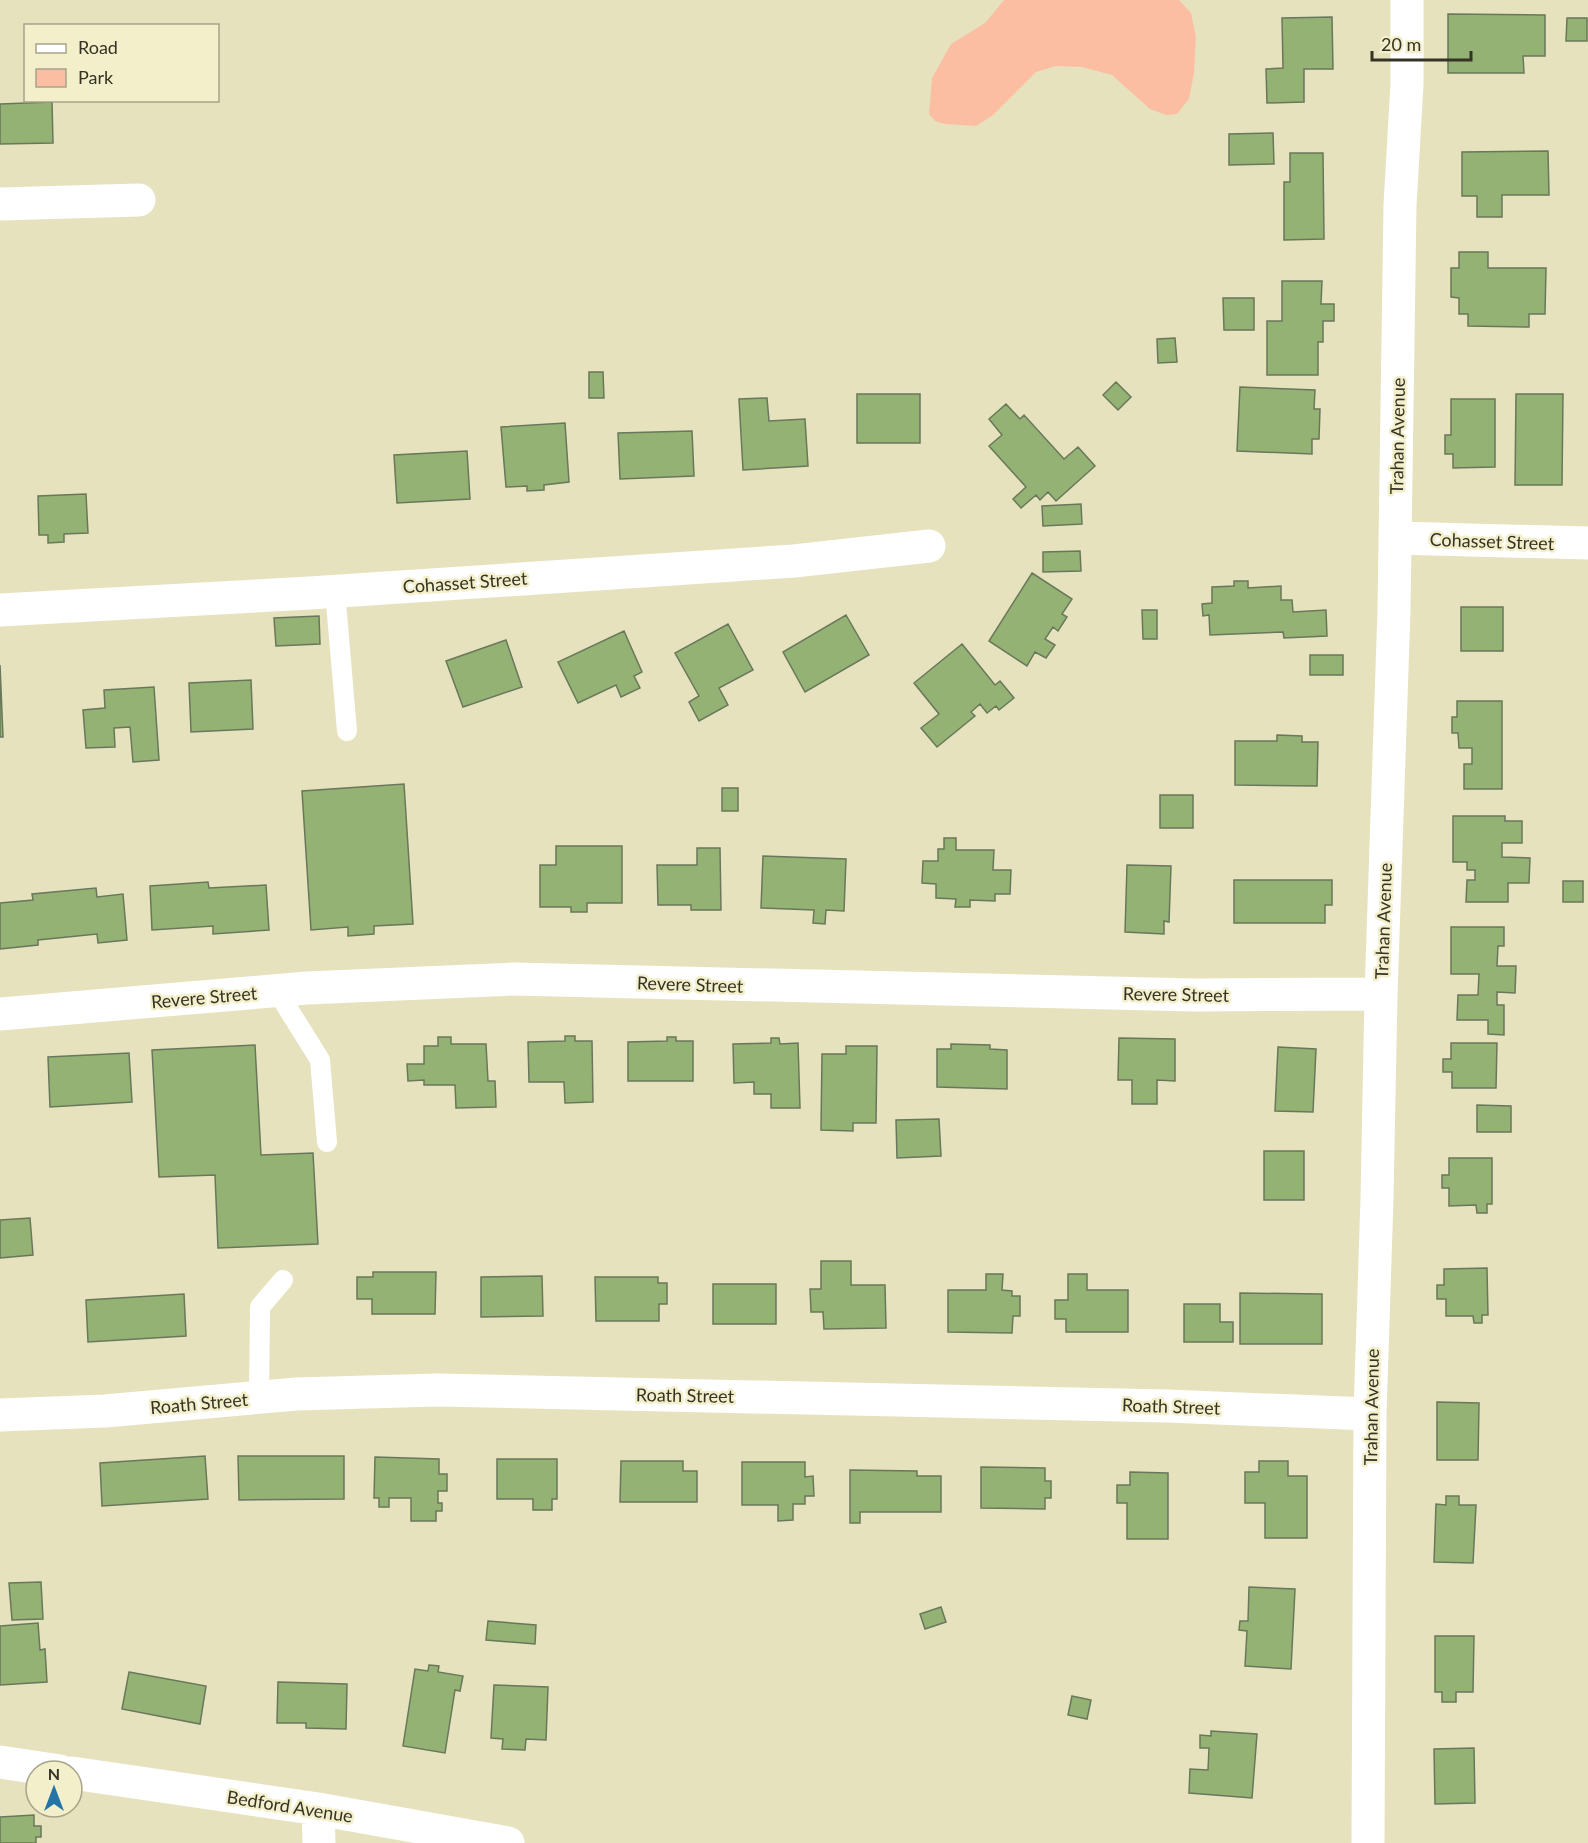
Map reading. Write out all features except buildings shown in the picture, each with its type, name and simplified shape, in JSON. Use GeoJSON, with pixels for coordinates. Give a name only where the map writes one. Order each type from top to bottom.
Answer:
{"type":"FeatureCollection","features":[{"type":"Feature","properties":{"kind":"street","name":"Trahan Avenue"},"geometry":{"type":"LineString","coordinates":[[1368,1843],[1370,1414],[1396,538],[1399,249],[1407,84],[1407,0]]}},
{"type":"Feature","properties":{"kind":"street"},"geometry":{"type":"LineString","coordinates":[[0,204],[139,200]]}},
{"type":"Feature","properties":{"kind":"street","name":"Cohasset Street"},"geometry":{"type":"LineString","coordinates":[[1396,538],[1588,543]]}},
{"type":"Feature","properties":{"kind":"street","name":"Cohasset Street"},"geometry":{"type":"LineString","coordinates":[[0,610],[794,561],[929,546]]}},
{"type":"Feature","properties":{"kind":"street","name":"Revere Street"},"geometry":{"type":"LineString","coordinates":[[0,1014],[277,991],[514,979],[1194,995],[1381,994]]}},
{"type":"Feature","properties":{"kind":"street","name":"Roath Street"},"geometry":{"type":"LineString","coordinates":[[0,1415],[105,1411],[296,1394],[438,1390],[1167,1406],[1370,1414]]}},
{"type":"Feature","properties":{"kind":"street"},"geometry":{"type":"LineString","coordinates":[[0,1762],[24,1766]]}},
{"type":"Feature","properties":{"kind":"street","name":"Bedford Avenue"},"geometry":{"type":"LineString","coordinates":[[84,1775],[318,1809],[508,1843]]}},
{"type":"Feature","properties":{"kind":"street"},"geometry":{"type":"LineString","coordinates":[[318,1809],[319,1843]]}},
{"type":"Feature","properties":{"kind":"lane"},"geometry":{"type":"LineString","coordinates":[[335,591],[347,731]]}},
{"type":"Feature","properties":{"kind":"lane"},"geometry":{"type":"LineString","coordinates":[[277,991],[320,1060],[327,1142]]}},
{"type":"Feature","properties":{"kind":"lane"},"geometry":{"type":"LineString","coordinates":[[259,1397],[260,1308],[283,1280]]}},
{"type":"Feature","properties":{"kind":"green space"},"geometry":{"type":"Polygon","coordinates":[[[1004,0],[1179,0],[1191,13],[1196,37],[1194,73],[1189,99],[1177,114],[1166,115],[1150,109],[1112,75],[1082,67],[1056,66],[1036,72],[992,116],[976,126],[935,121],[929,114],[932,78],[951,44],[985,23],[1004,0]]]}}]}
